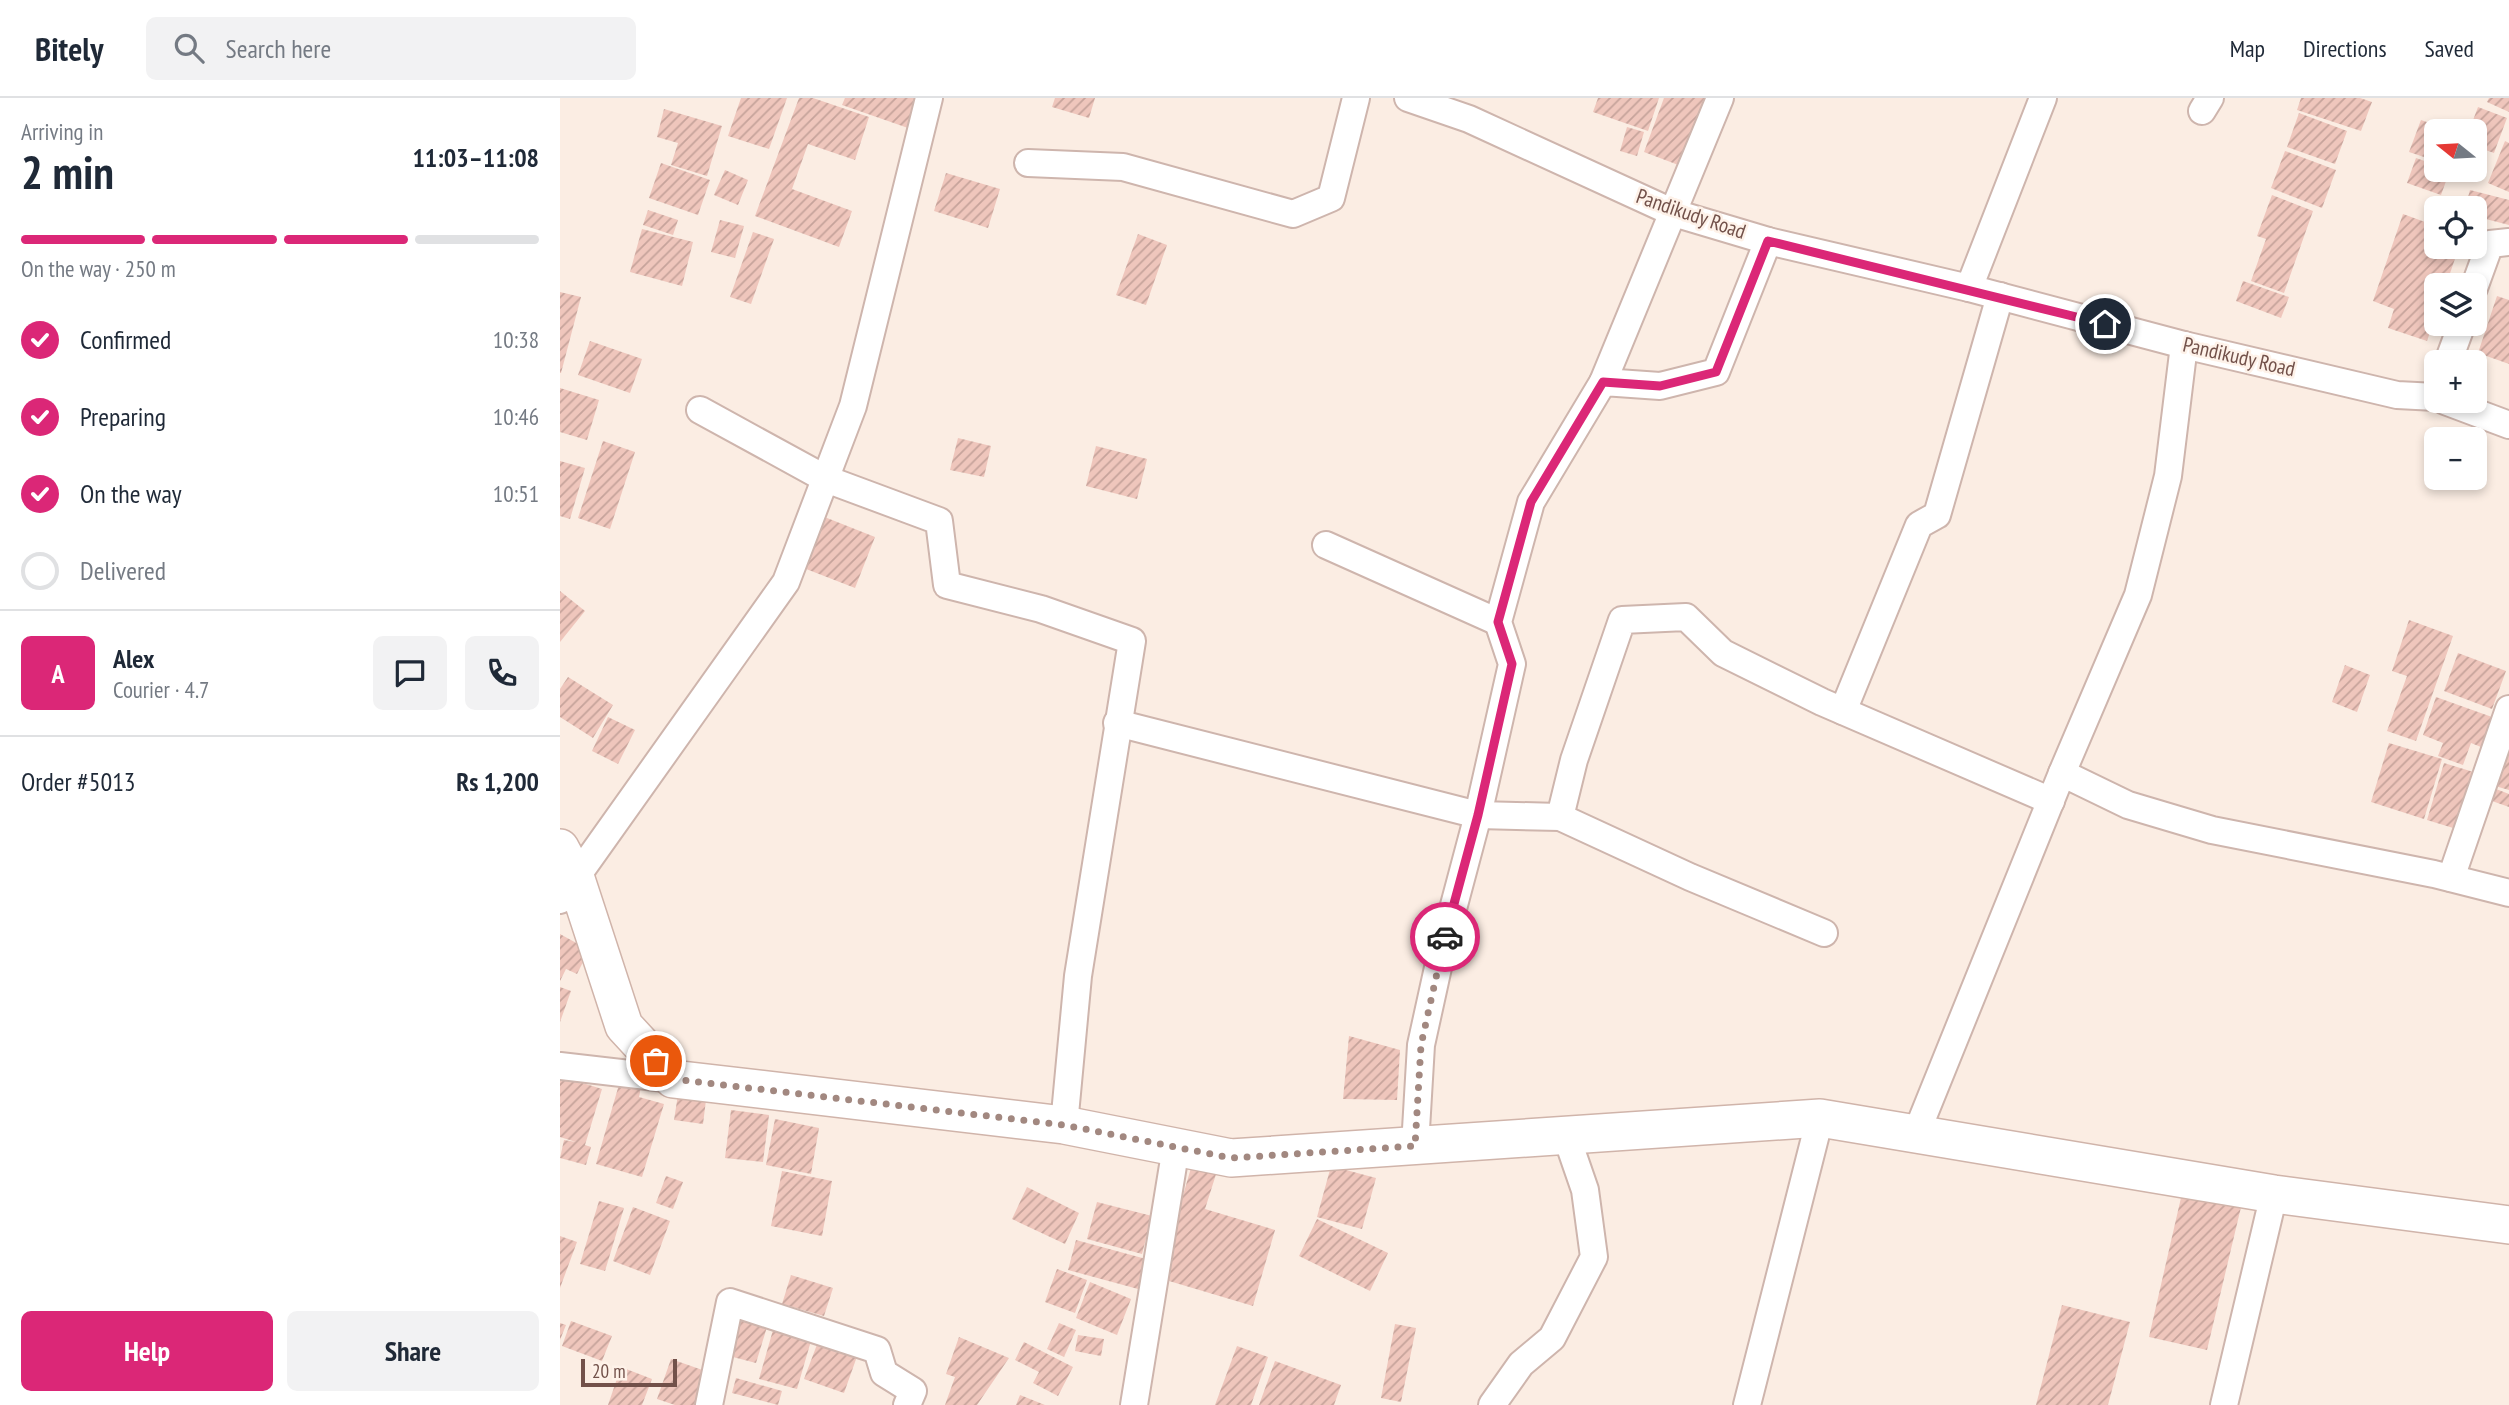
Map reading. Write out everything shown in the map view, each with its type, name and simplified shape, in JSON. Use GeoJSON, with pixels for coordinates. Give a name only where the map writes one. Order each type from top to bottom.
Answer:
{"type":"FeatureCollection","features":[{"type":"Feature","properties":{"kind":"street"},"geometry":{"type":"LineString","coordinates":[[673,1079],[624,1026],[565,875],[786,582],[853,406],[929,98]]}},
{"type":"Feature","properties":{"kind":"street"},"geometry":{"type":"LineString","coordinates":[[1028,163],[1123,167],[1293,214],[1331,198],[1356,98]]}},
{"type":"Feature","properties":{"kind":"street","name":"Pandikudy Road"},"geometry":{"type":"LineString","coordinates":[[1408,98],[1473,109],[1674,213],[1768,241],[1969,288],[2184,345],[2397,395],[2424,396]]}},
{"type":"Feature","properties":{"kind":"street"},"geometry":{"type":"LineString","coordinates":[[1415,1146],[1421,1045],[1512,664],[1498,622],[1531,502],[1603,382],[1720,98]]}},
{"type":"Feature","properties":{"kind":"street"},"geometry":{"type":"LineString","coordinates":[[1969,288],[2043,98]]}},
{"type":"Feature","properties":{"kind":"street"},"geometry":{"type":"LineString","coordinates":[[1603,382],[1660,386],[1716,372],[1768,241]]}},
{"type":"Feature","properties":{"kind":"street"},"geometry":{"type":"LineString","coordinates":[[2479,273],[2490,244],[2509,242]]}},
{"type":"Feature","properties":{"kind":"street"},"geometry":{"type":"LineString","coordinates":[[1843,711],[1919,525],[1937,515],[2000,296]]}},
{"type":"Feature","properties":{"kind":"street"},"geometry":{"type":"LineString","coordinates":[[1916,1134],[2062,773],[2138,595],[2168,476],[2184,345]]}},
{"type":"Feature","properties":{"kind":"street"},"geometry":{"type":"LineString","coordinates":[[700,410],[826,479],[939,521],[947,585],[1041,609],[1132,641],[1078,976],[1064,1125]]}},
{"type":"Feature","properties":{"kind":"street"},"geometry":{"type":"LineString","coordinates":[[2477,413],[2509,425]]}},
{"type":"Feature","properties":{"kind":"street"},"geometry":{"type":"LineString","coordinates":[[1326,545],[1498,622]]}},
{"type":"Feature","properties":{"kind":"street"},"geometry":{"type":"LineString","coordinates":[[1560,817],[1578,747],[1622,620],[1686,617],[1723,653],[1843,711],[2051,801]]}},
{"type":"Feature","properties":{"kind":"street"},"geometry":{"type":"LineString","coordinates":[[2451,878],[2509,709]]}},
{"type":"Feature","properties":{"kind":"street"},"geometry":{"type":"LineString","coordinates":[[1117,723],[1478,815],[1560,817],[1690,877],[1824,933]]}},
{"type":"Feature","properties":{"kind":"street"},"geometry":{"type":"LineString","coordinates":[[2062,773],[2128,805],[2212,830],[2509,892]]}},
{"type":"Feature","properties":{"kind":"street"},"geometry":{"type":"LineString","coordinates":[[560,1066],[1064,1125],[1231,1158],[1820,1118],[2274,1194],[2509,1225]]}},
{"type":"Feature","properties":{"kind":"street"},"geometry":{"type":"LineString","coordinates":[[1747,1405],[1820,1118]]}},
{"type":"Feature","properties":{"kind":"street"},"geometry":{"type":"LineString","coordinates":[[1493,1405],[1521,1364],[1552,1338],[1594,1257],[1585,1190],[1566,1135]]}},
{"type":"Feature","properties":{"kind":"street"},"geometry":{"type":"LineString","coordinates":[[1134,1405],[1177,1147]]}},
{"type":"Feature","properties":{"kind":"street"},"geometry":{"type":"LineString","coordinates":[[2224,1405],[2274,1194]]}},
{"type":"Feature","properties":{"kind":"street"},"geometry":{"type":"LineString","coordinates":[[709,1405],[730,1302],[877,1350],[884,1373],[913,1391],[907,1405]]}},
{"type":"Feature","properties":{"kind":"building"},"geometry":{"type":"Polygon","coordinates":[[[741,98],[787,98],[769,149],[728,136],[741,98]]]}},
{"type":"Feature","properties":{"kind":"building"},"geometry":{"type":"Polygon","coordinates":[[[799,98],[813,98],[869,117],[855,160],[808,144],[792,189],[852,211],[839,247],[755,216],[799,98]]]}},
{"type":"Feature","properties":{"kind":"building"},"geometry":{"type":"Polygon","coordinates":[[[845,98],[918,98],[908,128],[842,105],[845,98]]]}},
{"type":"Feature","properties":{"kind":"building"},"geometry":{"type":"Polygon","coordinates":[[[1055,98],[1095,98],[1089,118],[1052,107],[1055,98]]]}},
{"type":"Feature","properties":{"kind":"building"},"geometry":{"type":"Polygon","coordinates":[[[1598,98],[1659,98],[1648,131],[1593,112],[1598,98]]]}},
{"type":"Feature","properties":{"kind":"building"},"geometry":{"type":"Polygon","coordinates":[[[1664,98],[1705,98],[1681,166],[1644,152],[1664,98]]]}},
{"type":"Feature","properties":{"kind":"building"},"geometry":{"type":"Polygon","coordinates":[[[2301,98],[2360,98],[2372,102],[2361,131],[2297,110],[2301,98]]]}},
{"type":"Feature","properties":{"kind":"building"},"geometry":{"type":"Polygon","coordinates":[[[2489,98],[2509,98],[2509,112],[2487,102],[2489,98]]]}},
{"type":"Feature","properties":{"kind":"building"},"geometry":{"type":"Polygon","coordinates":[[[2478,107],[2507,118],[2494,153],[2487,151],[2487,119],[2474,119],[2478,107]]]}},
{"type":"Feature","properties":{"kind":"building"},"geometry":{"type":"Polygon","coordinates":[[[664,109],[722,126],[707,176],[671,165],[678,143],[657,137],[664,109]]]}},
{"type":"Feature","properties":{"kind":"building"},"geometry":{"type":"Polygon","coordinates":[[[2299,113],[2347,131],[2335,164],[2287,147],[2299,113]]]}},
{"type":"Feature","properties":{"kind":"building"},"geometry":{"type":"Polygon","coordinates":[[[2421,120],[2424,121],[2424,157],[2409,152],[2421,120]]]}},
{"type":"Feature","properties":{"kind":"building"},"geometry":{"type":"Polygon","coordinates":[[[1627,127],[1644,132],[1637,156],[1620,151],[1627,127]]]}},
{"type":"Feature","properties":{"kind":"building"},"geometry":{"type":"Polygon","coordinates":[[[2505,141],[2509,143],[2509,192],[2488,183],[2505,141]]]}},
{"type":"Feature","properties":{"kind":"building"},"geometry":{"type":"Polygon","coordinates":[[[2285,151],[2336,170],[2322,208],[2271,188],[2285,151]]]}},
{"type":"Feature","properties":{"kind":"building"},"geometry":{"type":"Polygon","coordinates":[[[2416,158],[2424,161],[2424,182],[2446,182],[2441,195],[2407,183],[2416,158]]]}},
{"type":"Feature","properties":{"kind":"building"},"geometry":{"type":"Polygon","coordinates":[[[661,163],[710,180],[698,215],[649,198],[661,163]]]}},
{"type":"Feature","properties":{"kind":"building"},"geometry":{"type":"Polygon","coordinates":[[[725,170],[748,180],[738,205],[714,195],[725,170]]]}},
{"type":"Feature","properties":{"kind":"building"},"geometry":{"type":"Polygon","coordinates":[[[946,173],[1000,189],[988,228],[934,211],[946,173]]]}},
{"type":"Feature","properties":{"kind":"building"},"geometry":{"type":"Polygon","coordinates":[[[2470,190],[2509,200],[2509,225],[2487,219],[2487,196],[2468,196],[2470,190]]]}},
{"type":"Feature","properties":{"kind":"building"},"geometry":{"type":"Polygon","coordinates":[[[2272,195],[2313,211],[2284,293],[2251,281],[2266,239],[2257,236],[2272,195]]]}},
{"type":"Feature","properties":{"kind":"building"},"geometry":{"type":"Polygon","coordinates":[[[648,210],[678,220],[673,235],[643,225],[648,210]]]}},
{"type":"Feature","properties":{"kind":"building"},"geometry":{"type":"Polygon","coordinates":[[[2403,214],[2424,222],[2424,259],[2455,259],[2450,273],[2424,273],[2424,336],[2429,336],[2427,341],[2388,328],[2394,309],[2373,301],[2403,214]]]}},
{"type":"Feature","properties":{"kind":"building"},"geometry":{"type":"Polygon","coordinates":[[[720,220],[744,226],[735,258],[711,252],[720,220]]]}},
{"type":"Feature","properties":{"kind":"building"},"geometry":{"type":"Polygon","coordinates":[[[642,229],[693,242],[682,286],[630,272],[642,229]]]}},
{"type":"Feature","properties":{"kind":"building"},"geometry":{"type":"Polygon","coordinates":[[[753,232],[774,239],[751,304],[730,297],[753,232]]]}},
{"type":"Feature","properties":{"kind":"building"},"geometry":{"type":"Polygon","coordinates":[[[1138,234],[1167,245],[1146,305],[1116,295],[1138,234]]]}},
{"type":"Feature","properties":{"kind":"building"},"geometry":{"type":"Polygon","coordinates":[[[2243,281],[2289,297],[2281,318],[2236,301],[2243,281]]]}},
{"type":"Feature","properties":{"kind":"building"},"geometry":{"type":"Polygon","coordinates":[[[560,292],[581,297],[561,373],[560,373],[560,292]]]}},
{"type":"Feature","properties":{"kind":"building"},"geometry":{"type":"Polygon","coordinates":[[[2497,296],[2509,300],[2509,364],[2487,356],[2487,350],[2479,350],[2484,336],[2487,336],[2487,326],[2497,296]]]}},
{"type":"Feature","properties":{"kind":"building"},"geometry":{"type":"Polygon","coordinates":[[[590,341],[642,359],[630,393],[578,375],[590,341]]]}},
{"type":"Feature","properties":{"kind":"building"},"geometry":{"type":"Polygon","coordinates":[[[560,388],[599,400],[587,440],[560,432],[560,388]]]}},
{"type":"Feature","properties":{"kind":"building"},"geometry":{"type":"Polygon","coordinates":[[[958,438],[991,446],[984,477],[950,470],[958,438]]]}},
{"type":"Feature","properties":{"kind":"building"},"geometry":{"type":"Polygon","coordinates":[[[603,441],[635,452],[610,529],[578,518],[603,441]]]}},
{"type":"Feature","properties":{"kind":"building"},"geometry":{"type":"Polygon","coordinates":[[[1096,446],[1147,459],[1137,499],[1086,486],[1096,446]]]}},
{"type":"Feature","properties":{"kind":"building"},"geometry":{"type":"Polygon","coordinates":[[[560,461],[585,468],[570,519],[560,516],[560,461]]]}},
{"type":"Feature","properties":{"kind":"building"},"geometry":{"type":"Polygon","coordinates":[[[822,516],[875,537],[855,588],[801,567],[822,516]]]}},
{"type":"Feature","properties":{"kind":"building"},"geometry":{"type":"Polygon","coordinates":[[[560,591],[585,611],[560,642],[560,591]]]}},
{"type":"Feature","properties":{"kind":"building"},"geometry":{"type":"Polygon","coordinates":[[[2409,620],[2453,636],[2416,741],[2387,731],[2407,676],[2392,671],[2409,620]]]}},
{"type":"Feature","properties":{"kind":"building"},"geometry":{"type":"Polygon","coordinates":[[[2458,653],[2506,671],[2492,709],[2444,691],[2458,653]]]}},
{"type":"Feature","properties":{"kind":"building"},"geometry":{"type":"Polygon","coordinates":[[[2345,665],[2370,675],[2357,712],[2332,702],[2345,665]]]}},
{"type":"Feature","properties":{"kind":"building"},"geometry":{"type":"Polygon","coordinates":[[[568,677],[613,705],[593,738],[560,717],[560,689],[568,677]]]}},
{"type":"Feature","properties":{"kind":"building"},"geometry":{"type":"Polygon","coordinates":[[[2436,697],[2492,717],[2481,747],[2471,743],[2463,765],[2438,756],[2443,743],[2423,735],[2436,697]]]}},
{"type":"Feature","properties":{"kind":"building"},"geometry":{"type":"Polygon","coordinates":[[[608,717],[635,730],[618,764],[592,751],[608,717]]]}},
{"type":"Feature","properties":{"kind":"building"},"geometry":{"type":"Polygon","coordinates":[[[2509,740],[2509,790],[2495,786],[2509,740]]]}},
{"type":"Feature","properties":{"kind":"building"},"geometry":{"type":"Polygon","coordinates":[[[2389,743],[2442,759],[2424,819],[2371,802],[2389,743]]]}},
{"type":"Feature","properties":{"kind":"building"},"geometry":{"type":"Polygon","coordinates":[[[2444,763],[2480,774],[2463,831],[2427,820],[2444,763]]]}},
{"type":"Feature","properties":{"kind":"building"},"geometry":{"type":"Polygon","coordinates":[[[2496,789],[2509,794],[2509,807],[2492,801],[2496,789]]]}},
{"type":"Feature","properties":{"kind":"building"},"geometry":{"type":"Polygon","coordinates":[[[560,934],[589,950],[577,974],[566,969],[560,981],[560,934]]]}},
{"type":"Feature","properties":{"kind":"building"},"geometry":{"type":"Polygon","coordinates":[[[560,987],[571,991],[560,1022],[560,987]]]}},
{"type":"Feature","properties":{"kind":"building"},"geometry":{"type":"Polygon","coordinates":[[[1349,1036],[1400,1050],[1397,1100],[1343,1099],[1349,1036]]]}},
{"type":"Feature","properties":{"kind":"building"},"geometry":{"type":"Polygon","coordinates":[[[560,1076],[602,1089],[585,1145],[591,1147],[586,1165],[560,1158],[564,1140],[576,1142],[560,1137],[560,1076]]]}},
{"type":"Feature","properties":{"kind":"building"},"geometry":{"type":"Polygon","coordinates":[[[620,1081],[641,1087],[639,1097],[664,1104],[642,1177],[596,1164],[620,1081]]]}},
{"type":"Feature","properties":{"kind":"building"},"geometry":{"type":"Polygon","coordinates":[[[679,1088],[707,1092],[703,1124],[674,1120],[679,1088]]]}},
{"type":"Feature","properties":{"kind":"building"},"geometry":{"type":"Polygon","coordinates":[[[731,1110],[769,1115],[763,1162],[725,1158],[731,1110]]]}},
{"type":"Feature","properties":{"kind":"building"},"geometry":{"type":"Polygon","coordinates":[[[775,1119],[819,1128],[811,1174],[766,1165],[775,1119]]]}},
{"type":"Feature","properties":{"kind":"building"},"geometry":{"type":"Polygon","coordinates":[[[1193,1161],[1218,1168],[1205,1209],[1275,1230],[1253,1306],[1159,1278],[1193,1161]]]}},
{"type":"Feature","properties":{"kind":"building"},"geometry":{"type":"Polygon","coordinates":[[[1331,1166],[1376,1178],[1362,1229],[1317,1217],[1331,1166]]]}},
{"type":"Feature","properties":{"kind":"building"},"geometry":{"type":"Polygon","coordinates":[[[782,1171],[832,1181],[822,1236],[771,1226],[782,1171]]]}},
{"type":"Feature","properties":{"kind":"building"},"geometry":{"type":"Polygon","coordinates":[[[666,1176],[683,1182],[673,1209],[656,1203],[666,1176]]]}},
{"type":"Feature","properties":{"kind":"building"},"geometry":{"type":"Polygon","coordinates":[[[1027,1187],[1079,1213],[1065,1244],[1012,1219],[1027,1187]]]}},
{"type":"Feature","properties":{"kind":"building"},"geometry":{"type":"Polygon","coordinates":[[[2183,1189],[2242,1203],[2207,1350],[2149,1337],[2183,1189]]]}},
{"type":"Feature","properties":{"kind":"building"},"geometry":{"type":"Polygon","coordinates":[[[599,1201],[624,1208],[605,1271],[580,1264],[599,1201]]]}},
{"type":"Feature","properties":{"kind":"building"},"geometry":{"type":"Polygon","coordinates":[[[1097,1202],[1152,1216],[1142,1254],[1087,1239],[1097,1202]]]}},
{"type":"Feature","properties":{"kind":"building"},"geometry":{"type":"Polygon","coordinates":[[[633,1207],[670,1221],[650,1275],[613,1261],[633,1207]]]}},
{"type":"Feature","properties":{"kind":"building"},"geometry":{"type":"Polygon","coordinates":[[[1317,1219],[1388,1253],[1370,1291],[1299,1256],[1317,1219]]]}},
{"type":"Feature","properties":{"kind":"building"},"geometry":{"type":"Polygon","coordinates":[[[560,1236],[577,1242],[560,1288],[560,1236]]]}},
{"type":"Feature","properties":{"kind":"building"},"geometry":{"type":"Polygon","coordinates":[[[1076,1240],[1146,1259],[1138,1289],[1068,1270],[1076,1240]]]}},
{"type":"Feature","properties":{"kind":"building"},"geometry":{"type":"Polygon","coordinates":[[[1057,1269],[1087,1280],[1075,1313],[1045,1302],[1057,1269]]]}},
{"type":"Feature","properties":{"kind":"building"},"geometry":{"type":"Polygon","coordinates":[[[791,1275],[833,1288],[824,1316],[782,1304],[791,1275]]]}},
{"type":"Feature","properties":{"kind":"building"},"geometry":{"type":"Polygon","coordinates":[[[1090,1282],[1131,1299],[1117,1335],[1076,1318],[1090,1282]]]}},
{"type":"Feature","properties":{"kind":"building"},"geometry":{"type":"Polygon","coordinates":[[[2062,1305],[2130,1322],[2108,1405],[2036,1405],[2062,1305]]]}},
{"type":"Feature","properties":{"kind":"building"},"geometry":{"type":"Polygon","coordinates":[[[739,1320],[767,1327],[756,1363],[729,1356],[739,1320]]]}},
{"type":"Feature","properties":{"kind":"building"},"geometry":{"type":"Polygon","coordinates":[[[571,1321],[612,1336],[602,1361],[562,1346],[571,1321]]]}},
{"type":"Feature","properties":{"kind":"building"},"geometry":{"type":"Polygon","coordinates":[[[560,1323],[566,1325],[560,1340],[560,1323]]]}},
{"type":"Feature","properties":{"kind":"building"},"geometry":{"type":"Polygon","coordinates":[[[775,1323],[813,1334],[797,1389],[759,1379],[775,1323]]]}},
{"type":"Feature","properties":{"kind":"building"},"geometry":{"type":"Polygon","coordinates":[[[1059,1323],[1076,1330],[1064,1357],[1047,1349],[1059,1323]]]}},
{"type":"Feature","properties":{"kind":"building"},"geometry":{"type":"Polygon","coordinates":[[[1395,1324],[1416,1328],[1401,1402],[1381,1398],[1395,1324]]]}},
{"type":"Feature","properties":{"kind":"building"},"geometry":{"type":"Polygon","coordinates":[[[821,1334],[860,1348],[844,1393],[804,1379],[821,1334]]]}},
{"type":"Feature","properties":{"kind":"building"},"geometry":{"type":"Polygon","coordinates":[[[1078,1335],[1104,1339],[1101,1356],[1075,1351],[1078,1335]]]}},
{"type":"Feature","properties":{"kind":"building"},"geometry":{"type":"Polygon","coordinates":[[[959,1337],[1009,1358],[977,1405],[945,1405],[955,1377],[946,1374],[959,1337]]]}},
{"type":"Feature","properties":{"kind":"building"},"geometry":{"type":"Polygon","coordinates":[[[1024,1342],[1073,1367],[1058,1396],[1033,1383],[1039,1372],[1015,1360],[1024,1342]]]}},
{"type":"Feature","properties":{"kind":"building"},"geometry":{"type":"Polygon","coordinates":[[[1237,1346],[1268,1357],[1251,1405],[1215,1405],[1237,1346]]]}},
{"type":"Feature","properties":{"kind":"building"},"geometry":{"type":"Polygon","coordinates":[[[671,1359],[711,1373],[700,1405],[675,1405],[657,1399],[671,1359]]]}},
{"type":"Feature","properties":{"kind":"building"},"geometry":{"type":"Polygon","coordinates":[[[1275,1361],[1341,1385],[1334,1405],[1259,1405],[1275,1361]]]}},
{"type":"Feature","properties":{"kind":"building"},"geometry":{"type":"Polygon","coordinates":[[[621,1367],[652,1379],[642,1405],[608,1405],[621,1367]]]}},
{"type":"Feature","properties":{"kind":"building"},"geometry":{"type":"Polygon","coordinates":[[[736,1378],[782,1391],[778,1405],[732,1393],[736,1378]]]}},
{"type":"Feature","properties":{"kind":"building"},"geometry":{"type":"Polygon","coordinates":[[[1020,1395],[1045,1405],[1016,1405],[1020,1395]]]}},
{"type":"Feature","properties":{"kind":"way so far"},"geometry":{"type":"LineString","coordinates":[[656,1061],[673,1079],[1064,1125],[1231,1158],[1415,1146],[1421,1045],[1445,937]]}},
{"type":"Feature","properties":{"kind":"route"},"geometry":{"type":"LineString","coordinates":[[1445,937],[1478,815],[1512,664],[1498,622],[1531,502],[1603,382],[1660,386],[1716,372],[1768,241],[1969,288],[2105,324]]}}]}
